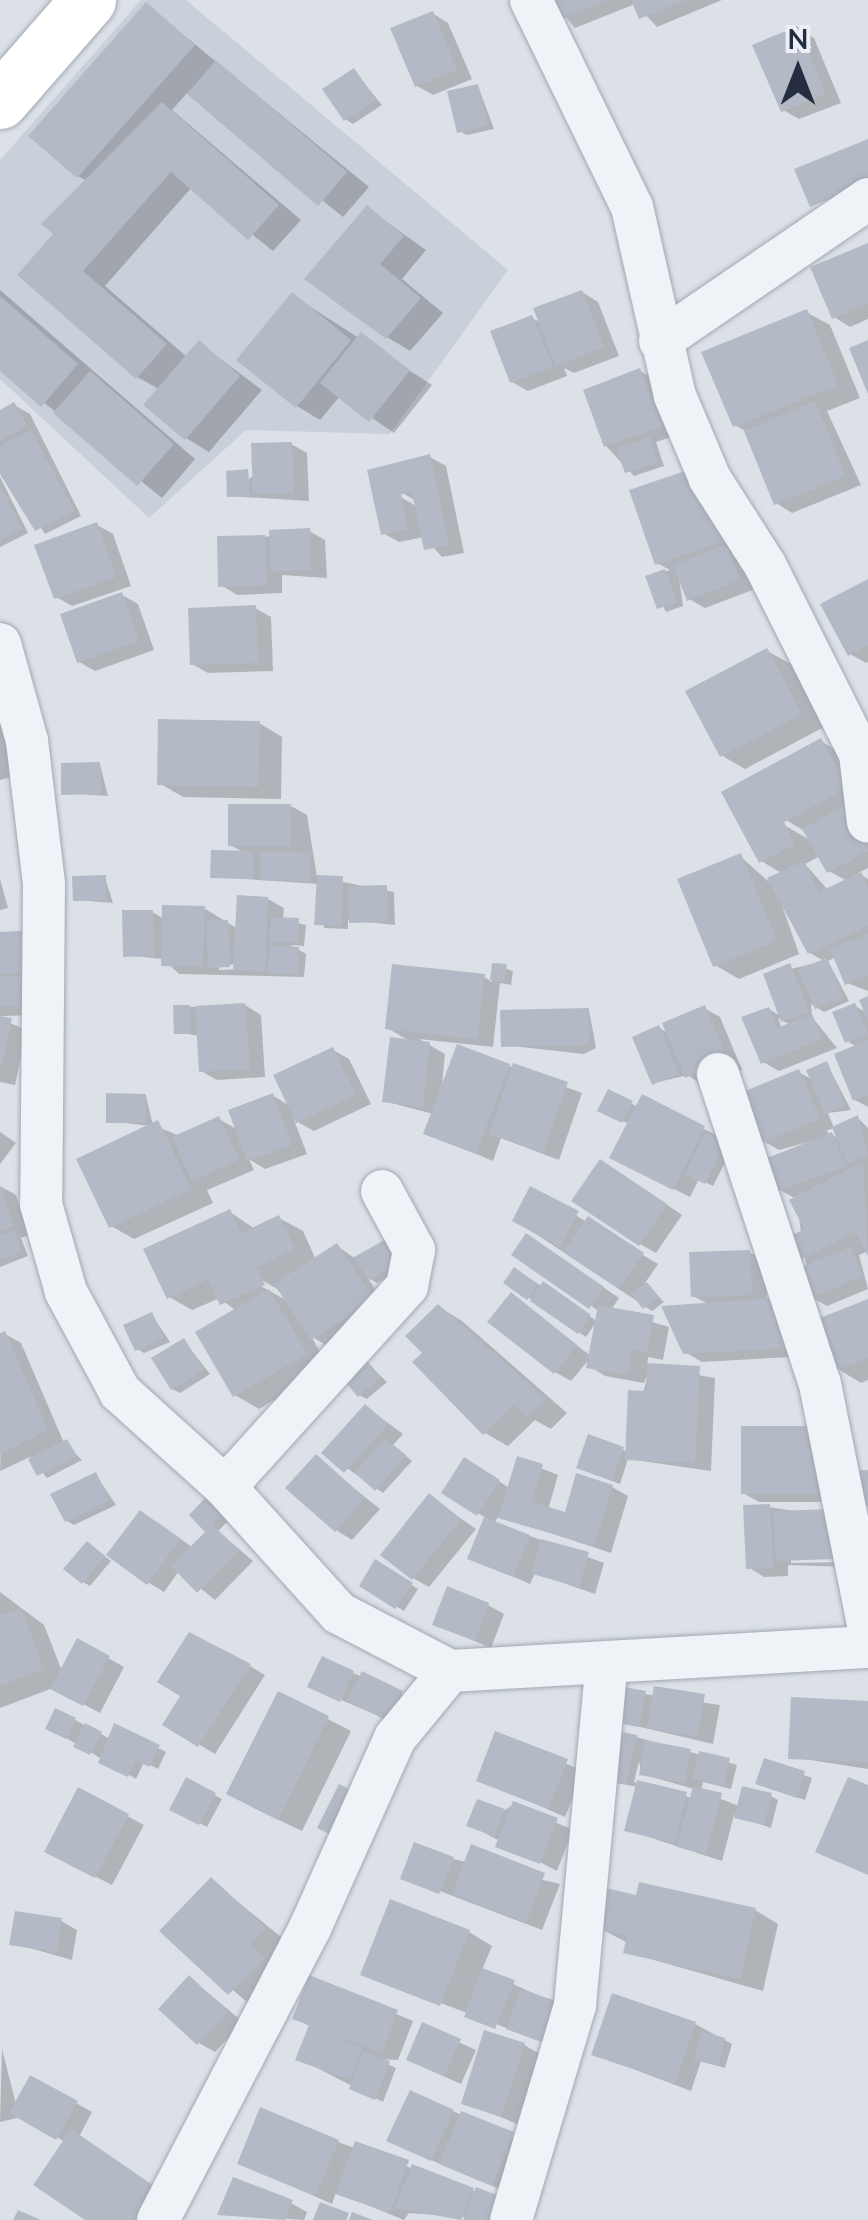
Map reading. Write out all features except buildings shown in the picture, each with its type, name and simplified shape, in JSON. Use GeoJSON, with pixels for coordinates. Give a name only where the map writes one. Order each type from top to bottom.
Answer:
{"type":"FeatureCollection","features":[{"type":"Feature","properties":{"kind":"main road"},"geometry":{"type":"LineString","coordinates":[[0,100],[88,0]]}},
{"type":"Feature","properties":{"kind":"street"},"geometry":{"type":"LineString","coordinates":[[531,0],[632,207],[660,341],[710,479],[765,565],[860,754],[868,822]]}},
{"type":"Feature","properties":{"kind":"street"},"geometry":{"type":"LineString","coordinates":[[660,341],[868,199]]}},
{"type":"Feature","properties":{"kind":"street"},"geometry":{"type":"LineString","coordinates":[[0,644],[27,741],[44,884],[41,1204],[66,1292],[120,1392],[225,1487],[339,1614],[450,1670],[606,1668],[868,1648]]}},
{"type":"Feature","properties":{"kind":"street"},"geometry":{"type":"LineString","coordinates":[[718,1074],[820,1384],[868,1624]]}},
{"type":"Feature","properties":{"kind":"street"},"geometry":{"type":"LineString","coordinates":[[225,1487],[407,1286],[414,1250],[382,1190]]}},
{"type":"Feature","properties":{"kind":"street"},"geometry":{"type":"LineString","coordinates":[[511,2220],[575,2005],[606,1668]]}},
{"type":"Feature","properties":{"kind":"street"},"geometry":{"type":"LineString","coordinates":[[158,2220],[310,1928],[394,1738],[450,1670]]}},
{"type":"Feature","properties":{"kind":"shaded area"},"geometry":{"type":"Polygon","coordinates":[[[141,0],[186,0],[508,270],[390,434],[246,430],[149,518],[0,379],[0,160],[141,0]]]}}]}
